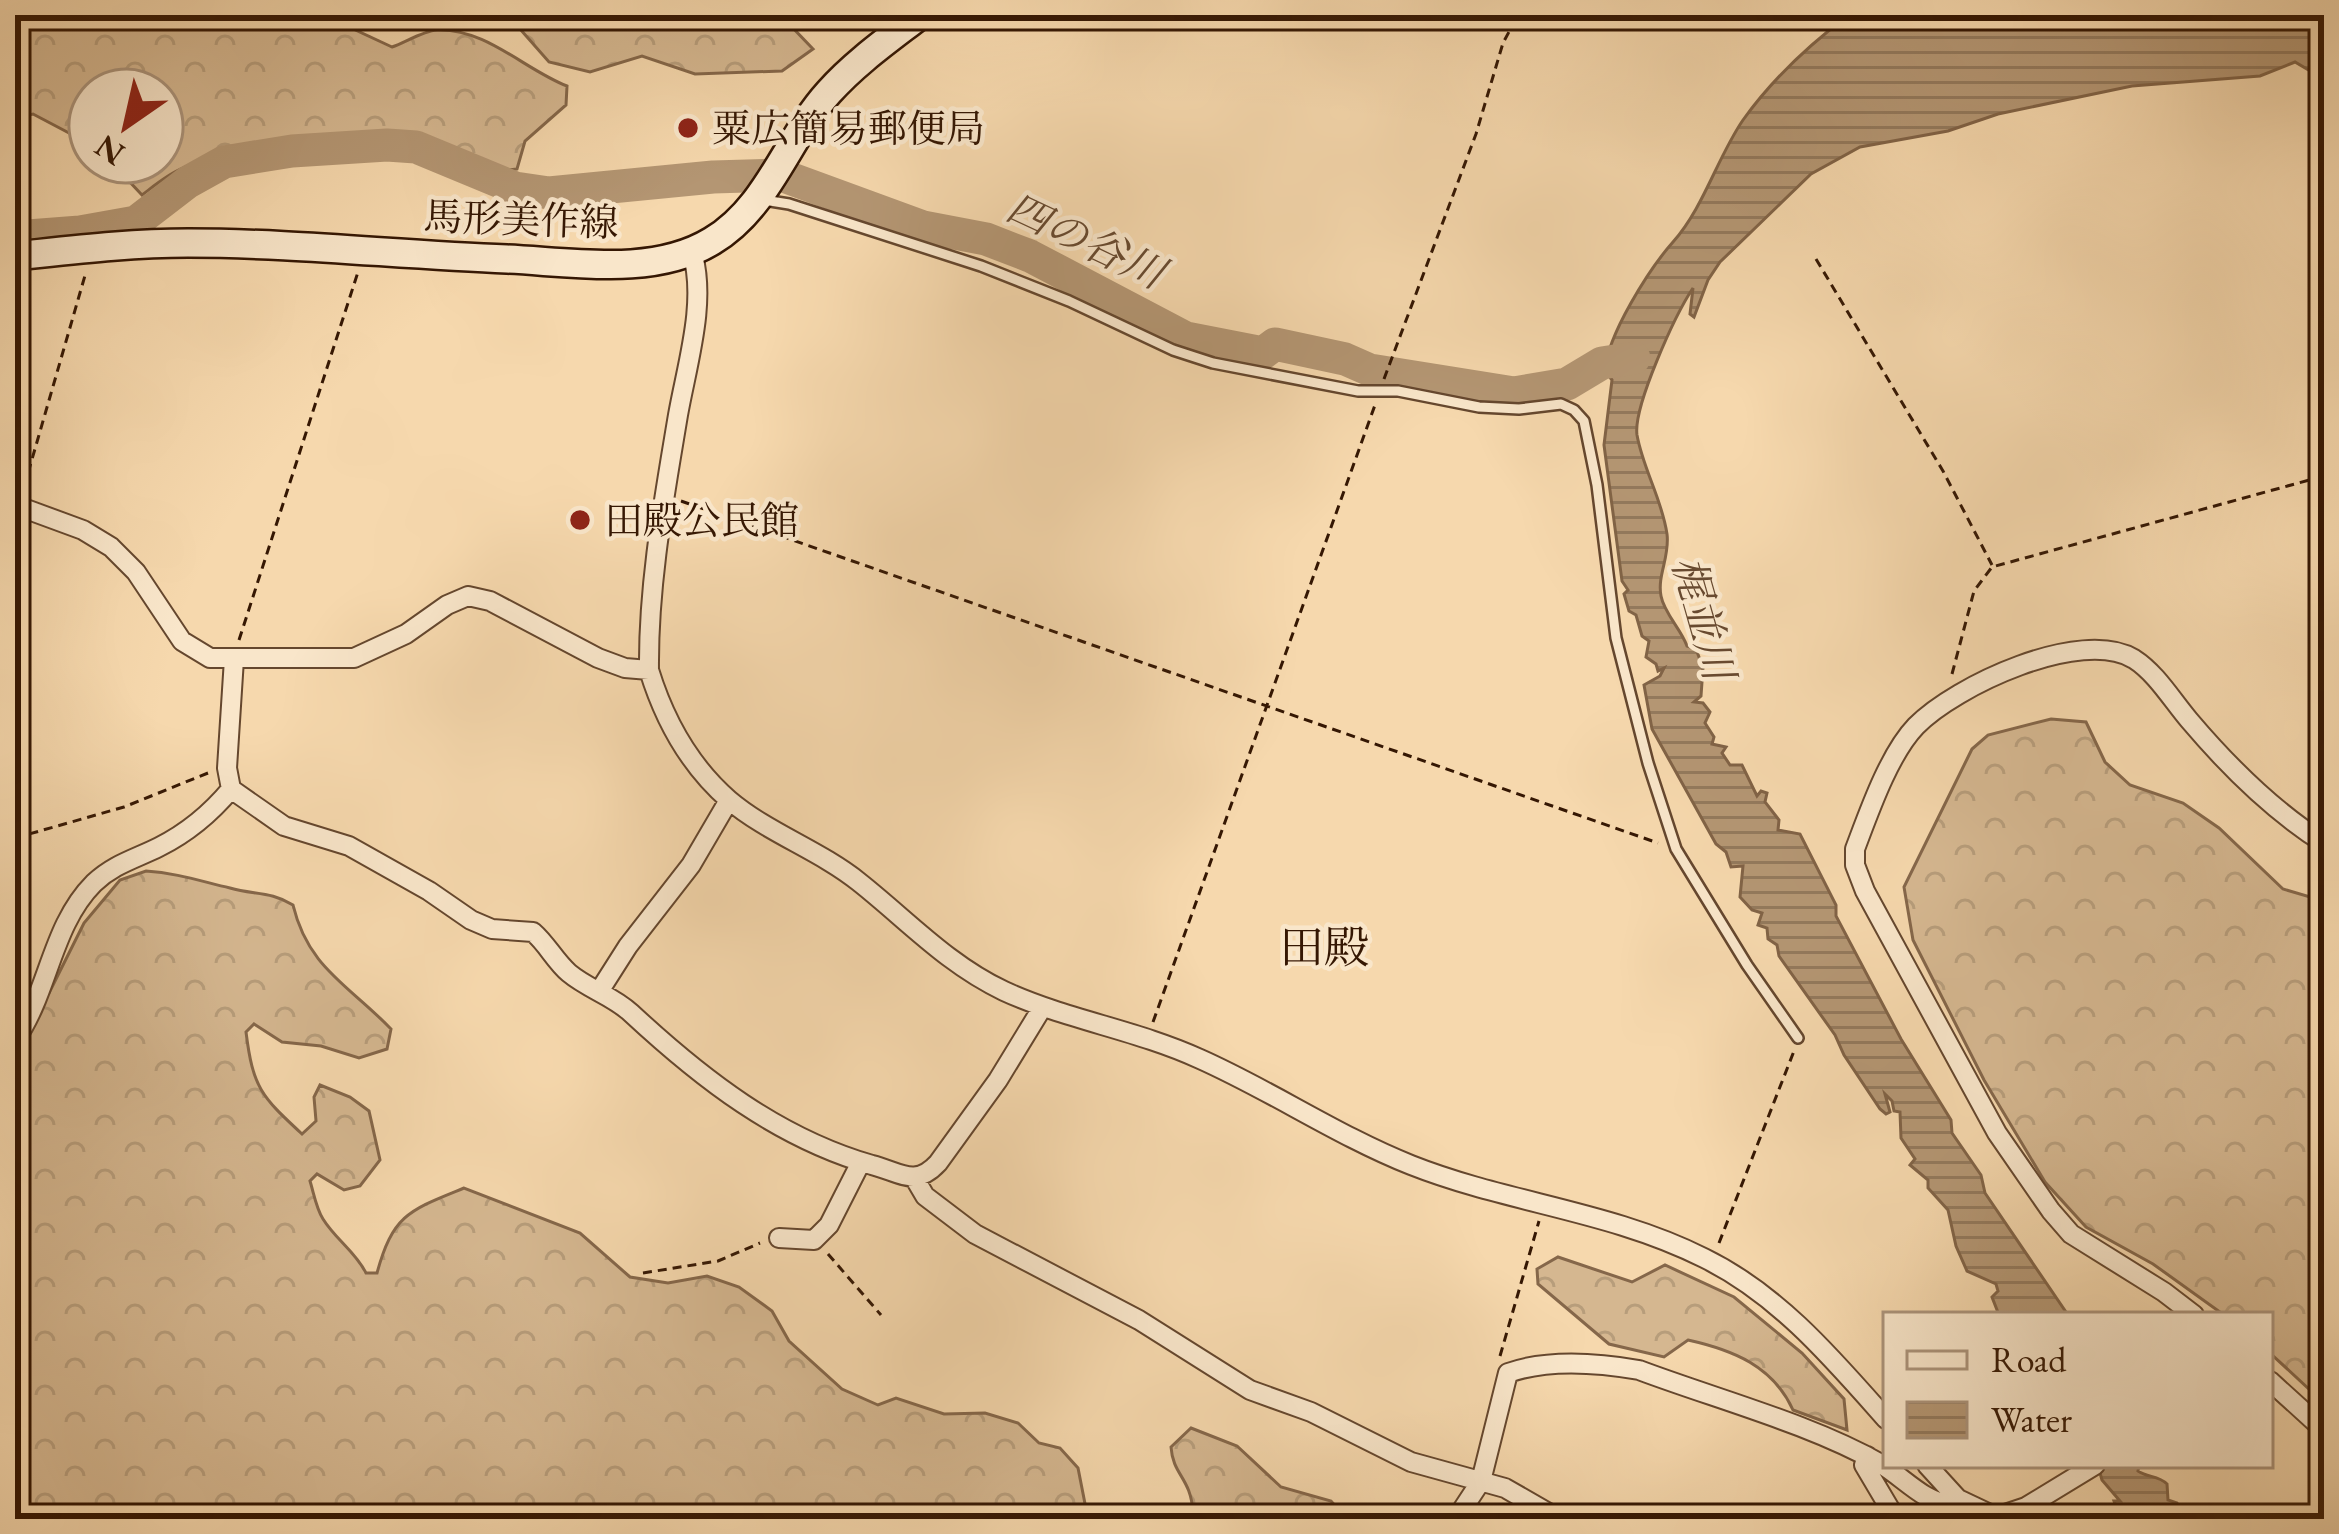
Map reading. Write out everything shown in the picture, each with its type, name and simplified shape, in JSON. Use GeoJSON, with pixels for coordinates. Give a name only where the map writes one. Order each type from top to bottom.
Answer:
{"type":"FeatureCollection","features":[{"type":"Feature","properties":{"kind":"main road","name":"馬形美作線"},"geometry":{"type":"LineString","coordinates":[[15,256],[190,243],[621,263],[666,260],[717,238],[761,195],[827,93],[920,15]]}},
{"type":"Feature","properties":{"kind":"street"},"geometry":{"type":"LineString","coordinates":[[692,252],[698,269],[695,315],[664,499],[649,624],[650,670],[660,706],[678,737],[730,800],[862,884],[908,928],[998,988],[1042,1008],[1215,1066],[1409,1164],[1630,1225],[1708,1259],[1768,1300],[1822,1347],[1883,1416]]}},
{"type":"Feature","properties":{"kind":"street"},"geometry":{"type":"LineString","coordinates":[[17,506],[82,530],[112,548],[136,572],[191,650],[210,658],[354,658],[390,643],[447,604],[468,596],[490,601],[598,658],[625,668],[650,670]]}},
{"type":"Feature","properties":{"kind":"street"},"geometry":{"type":"LineString","coordinates":[[2190,1312],[2137,1274],[2101,1256],[2071,1234],[2051,1211],[1975,1094],[1860,878],[1855,849],[1904,741],[1917,725],[1948,702],[2014,668],[2104,649],[2138,662],[2254,788],[2324,843]]}},
{"type":"Feature","properties":{"kind":"street"},"geometry":{"type":"LineString","coordinates":[[234,659],[227,768],[231,789],[284,826],[349,846],[471,920],[492,929],[533,932],[567,972],[631,1013],[652,1036],[749,1109],[795,1134],[916,1179],[928,1174],[998,1080],[1042,1008]]}},
{"type":"Feature","properties":{"kind":"street"},"geometry":{"type":"LineString","coordinates":[[15,1040],[70,913],[92,885],[115,865],[160,847],[201,820],[231,789]]}},
{"type":"Feature","properties":{"kind":"street"},"geometry":{"type":"LineString","coordinates":[[600,990],[692,865],[730,800]]}},
{"type":"Feature","properties":{"kind":"street"},"geometry":{"type":"LineString","coordinates":[[779,1238],[814,1240],[829,1225],[862,1162]]}},
{"type":"Feature","properties":{"kind":"street"},"geometry":{"type":"LineString","coordinates":[[916,1179],[925,1196],[975,1234],[1139,1321],[1250,1390],[1311,1412],[1411,1462],[1528,1499],[1559,1519]]}},
{"type":"Feature","properties":{"kind":"street"},"geometry":{"type":"LineString","coordinates":[[1456,1519],[1481,1481],[1508,1373],[1560,1365],[1640,1370],[1867,1456],[1883,1467]]}},
{"type":"Feature","properties":{"kind":"street"},"geometry":{"type":"LineString","coordinates":[[2273,1385],[2324,1430]]}},
{"type":"Feature","properties":{"kind":"street"},"geometry":{"type":"LineString","coordinates":[[1867,1456],[1868,1475],[1896,1519]]}},
{"type":"Feature","properties":{"kind":"street"},"geometry":{"type":"LineString","coordinates":[[1884,1468],[1937,1504],[1952,1505],[1958,1499]]}},
{"type":"Feature","properties":{"kind":"street"},"geometry":{"type":"LineString","coordinates":[[1931,1468],[1958,1499],[1996,1517],[2008,1515],[2089,1469]]}},
{"type":"Feature","properties":{"kind":"lane"},"geometry":{"type":"LineString","coordinates":[[761,195],[981,266],[1173,350],[1214,363],[1358,391],[1380,389],[1519,409],[1561,404],[1574,410],[1584,421],[1597,485],[1616,638],[1676,849],[1798,1038]]}},
{"type":"Feature","properties":{"kind":"path"},"geometry":{"type":"LineString","coordinates":[[1146,1040],[1476,134],[1503,43],[1518,15]]}},
{"type":"Feature","properties":{"kind":"path"},"geometry":{"type":"LineString","coordinates":[[17,506],[83,291],[86,248]]}},
{"type":"Feature","properties":{"kind":"path"},"geometry":{"type":"LineString","coordinates":[[234,659],[362,253]]}},
{"type":"Feature","properties":{"kind":"path"},"geometry":{"type":"LineString","coordinates":[[1816,259],[1942,471],[1992,567]]}},
{"type":"Feature","properties":{"kind":"path"},"geometry":{"type":"LineString","coordinates":[[1948,702],[1974,591],[1992,567],[2324,476]]}},
{"type":"Feature","properties":{"kind":"path"},"geometry":{"type":"LineString","coordinates":[[664,499],[709,510],[1676,849]]}},
{"type":"Feature","properties":{"kind":"path"},"geometry":{"type":"LineString","coordinates":[[15,838],[124,807],[227,768]]}},
{"type":"Feature","properties":{"kind":"path"},"geometry":{"type":"LineString","coordinates":[[1708,1259],[1718,1246],[1754,1159],[1798,1038]]}},
{"type":"Feature","properties":{"kind":"path"},"geometry":{"type":"LineString","coordinates":[[1497,1369],[1543,1203]]}},
{"type":"Feature","properties":{"kind":"path"},"geometry":{"type":"LineString","coordinates":[[643,1274],[718,1261],[779,1238]]}},
{"type":"Feature","properties":{"kind":"path"},"geometry":{"type":"LineString","coordinates":[[814,1240],[881,1316]]}},
{"type":"Feature","properties":{"kind":"green space"},"geometry":{"type":"Polygon","coordinates":[[[15,15],[347,15],[347,26],[392,47],[432,31],[472,36],[567,86],[566,105],[525,141],[517,169],[505,170],[429,145],[372,140],[268,146],[186,167],[186,66],[66,66],[66,131],[33,114],[15,118],[15,15]]]}},
{"type":"Feature","properties":{"kind":"green space"},"geometry":{"type":"Polygon","coordinates":[[[521,15],[806,15],[792,27],[813,49],[782,71],[695,74],[642,56],[590,72],[549,62],[520,29],[521,15]]]}},
{"type":"Feature","properties":{"kind":"green space"},"geometry":{"type":"Polygon","coordinates":[[[134,186],[154,186],[142,195],[134,186]]]}},
{"type":"Feature","properties":{"kind":"green space"},"geometry":{"type":"Polygon","coordinates":[[[2051,719],[2086,722],[2105,762],[2130,785],[2183,803],[2219,828],[2283,889],[2324,901],[2324,1403],[2273,1356],[2273,1312],[2220,1312],[2153,1264],[2086,1227],[2045,1182],[1984,1080],[1913,940],[1904,887],[1972,749],[1988,735],[2051,719]]]}},
{"type":"Feature","properties":{"kind":"green space"},"geometry":{"type":"Polygon","coordinates":[[[146,871],[270,895],[293,905],[320,960],[391,1029],[387,1049],[359,1058],[321,1046],[282,1042],[254,1024],[246,1032],[261,1090],[302,1134],[316,1121],[314,1097],[320,1085],[369,1111],[380,1160],[360,1186],[344,1190],[317,1174],[310,1181],[323,1219],[366,1273],[377,1273],[390,1238],[406,1217],[464,1188],[580,1233],[630,1277],[668,1283],[707,1276],[739,1287],[772,1311],[789,1341],[842,1389],[878,1405],[896,1398],[944,1414],[985,1413],[1018,1423],[1039,1443],[1060,1448],[1078,1468],[1088,1519],[15,1519],[15,997],[49,993],[84,923],[120,880],[146,871]]]}},
{"type":"Feature","properties":{"kind":"green space"},"geometry":{"type":"Polygon","coordinates":[[[1558,1257],[1632,1282],[1665,1265],[1734,1297],[1802,1353],[1844,1399],[1847,1430],[1793,1410],[1763,1371],[1721,1349],[1688,1340],[1664,1357],[1609,1344],[1538,1284],[1537,1269],[1558,1257]]]}},
{"type":"Feature","properties":{"kind":"green space"},"geometry":{"type":"Polygon","coordinates":[[[1191,1428],[1237,1446],[1281,1487],[1331,1501],[1347,1519],[1186,1519],[1193,1513],[1192,1501],[1171,1447],[1191,1428]]]}},
{"type":"Feature","properties":{"kind":"water"},"geometry":{"type":"Polygon","coordinates":[[[1849,15],[2324,15],[2324,73],[2295,62],[2260,76],[2132,86],[1998,114],[1948,131],[1860,147],[1811,174],[1720,262],[1694,317],[1690,314],[1693,288],[1657,361],[1638,422],[1640,448],[1667,534],[1661,596],[1703,668],[1701,696],[1694,702],[1703,703],[1710,712],[1705,723],[1714,737],[1712,744],[1726,747],[1722,753],[1730,765],[1742,765],[1757,796],[1761,791],[1767,793],[1765,802],[1779,820],[1778,830],[1800,834],[1836,905],[1836,916],[1901,1039],[1951,1120],[1952,1133],[1981,1175],[1985,1193],[2066,1312],[1998,1312],[1992,1297],[1998,1291],[1996,1284],[1967,1271],[1948,1210],[1928,1188],[1928,1180],[1910,1165],[1915,1159],[1901,1138],[1900,1112],[1894,1111],[1885,1094],[1890,1112],[1880,1109],[1779,956],[1777,945],[1768,939],[1767,928],[1758,925],[1762,913],[1740,897],[1743,866],[1731,867],[1652,729],[1644,685],[1664,668],[1658,671],[1646,657],[1649,641],[1642,636],[1624,594],[1628,590],[1622,581],[1604,445],[1612,380],[1605,371],[1613,339],[1642,285],[1693,214],[1743,120],[1820,38],[1849,15]]]}},
{"type":"Feature","properties":{"kind":"water"},"geometry":{"type":"Polygon","coordinates":[[[2099,1468],[2138,1468],[2167,1484],[2168,1500],[2177,1503],[2185,1519],[2121,1519],[2114,1501],[2120,1501],[2102,1480],[2099,1468]]]}},
{"type":"Feature","properties":{"kind":"waterway","name":"四の谷川"},"geometry":{"type":"LineString","coordinates":[[15,237],[136,222],[188,182],[224,162],[292,151],[416,147],[515,188],[549,193],[781,175],[923,227],[986,239],[1030,256],[1186,338],[1263,353],[1275,344],[1345,359],[1370,370],[1514,393],[1567,384],[1602,363],[1634,358]]}},
{"type":"Feature","properties":{"kind":"place","name":"粟広簡易郵便局"},"geometry":{"type":"Point","coordinates":[688,128]}},
{"type":"Feature","properties":{"kind":"place","name":"田殿公民館"},"geometry":{"type":"Point","coordinates":[580,520]}},
{"type":"Feature","properties":{"kind":"district","name":"田殿"},"geometry":{"type":"Point","coordinates":[1324,947]}},
{"type":"Feature","properties":{"kind":"water label","name":"梶並川"},"geometry":{"type":"Point","coordinates":[1704,618]}}]}
